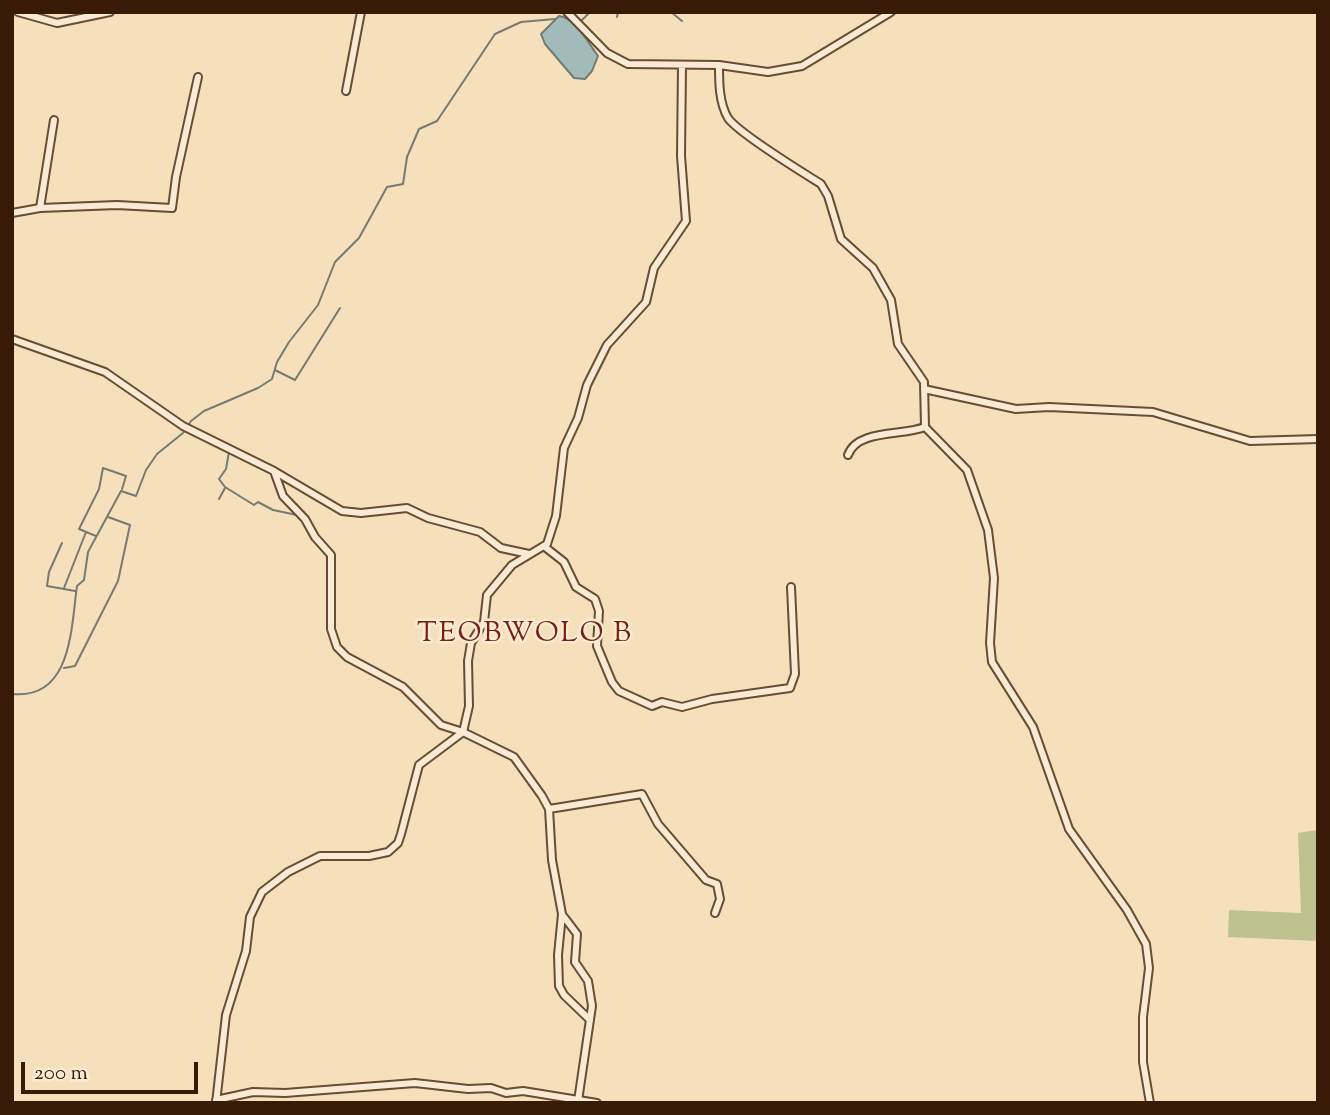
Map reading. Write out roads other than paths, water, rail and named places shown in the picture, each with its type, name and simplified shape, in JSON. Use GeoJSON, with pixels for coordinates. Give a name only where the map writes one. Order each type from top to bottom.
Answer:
{"type":"FeatureCollection","features":[{"type":"Feature","properties":{"kind":"street"},"geometry":{"type":"LineString","coordinates":[[18,12],[57,23],[110,12]]}},
{"type":"Feature","properties":{"kind":"street"},"geometry":{"type":"LineString","coordinates":[[346,91],[361,12]]}},
{"type":"Feature","properties":{"kind":"street"},"geometry":{"type":"LineString","coordinates":[[567,12],[598,45],[617,60],[640,65],[719,65],[768,72],[794,68],[891,12]]}},
{"type":"Feature","properties":{"kind":"street"},"geometry":{"type":"LineString","coordinates":[[719,65],[724,110],[733,125],[825,188],[841,239],[873,268],[883,282],[893,305],[898,344],[922,376],[925,427],[969,473],[988,530],[994,578],[990,643],[992,662],[1033,727],[1069,830],[1127,910],[1146,944],[1149,968],[1143,1017],[1143,1062],[1150,1103]]}},
{"type":"Feature","properties":{"kind":"street"},"geometry":{"type":"LineString","coordinates":[[597,1103],[523,1091],[506,1093],[491,1088],[468,1090],[415,1083],[333,1091],[253,1092],[216,1101],[226,1015],[246,951],[250,917],[262,892],[288,872],[320,856],[377,855],[394,847],[401,834],[419,765],[463,732],[469,706],[468,661],[474,638],[484,622],[487,595],[512,565],[545,547],[556,516],[564,448],[578,418],[587,385],[607,345],[643,306],[653,268],[686,221],[681,156],[682,66]]}},
{"type":"Feature","properties":{"kind":"street"},"geometry":{"type":"LineString","coordinates":[[12,213],[40,208],[117,205],[172,208],[176,177],[198,77]]}},
{"type":"Feature","properties":{"kind":"street"},"geometry":{"type":"LineString","coordinates":[[40,208],[54,120]]}},
{"type":"Feature","properties":{"kind":"street"},"geometry":{"type":"LineString","coordinates":[[12,339],[105,372],[183,426],[274,471],[342,511],[361,513],[407,508],[428,518],[480,532],[508,550],[534,554]]}},
{"type":"Feature","properties":{"kind":"street"},"geometry":{"type":"LineString","coordinates":[[924,389],[1016,409],[1049,407],[1153,412],[1250,441],[1318,439]]}},
{"type":"Feature","properties":{"kind":"street"},"geometry":{"type":"LineString","coordinates":[[848,455],[851,447],[862,439],[906,434],[925,427]]}},
{"type":"Feature","properties":{"kind":"street"},"geometry":{"type":"LineString","coordinates":[[274,471],[283,496],[331,555],[331,629],[337,648],[347,657],[403,687],[441,725],[463,732],[514,757],[549,809],[552,860],[562,914],[558,955],[559,986],[564,995],[590,1020]]}},
{"type":"Feature","properties":{"kind":"street"},"geometry":{"type":"LineString","coordinates":[[545,547],[564,562],[576,587],[595,598],[598,611],[597,646],[615,687],[652,706],[662,702],[687,706],[712,699],[790,688],[795,674],[790,587]]}},
{"type":"Feature","properties":{"kind":"street"},"geometry":{"type":"LineString","coordinates":[[549,809],[642,794],[658,824],[706,880],[717,884],[720,899],[715,913]]}},
{"type":"Feature","properties":{"kind":"street"},"geometry":{"type":"LineString","coordinates":[[562,914],[577,934],[575,962],[588,981],[590,1020],[578,1101]]}},
{"type":"Feature","properties":{"kind":"water"},"geometry":{"type":"Polygon","coordinates":[[[559,16],[576,26],[598,56],[592,71],[585,79],[574,78],[545,44],[541,34],[559,16]]]}},
{"type":"Feature","properties":{"kind":"waterway"},"geometry":{"type":"LineString","coordinates":[[581,21],[590,12]]}},
{"type":"Feature","properties":{"kind":"waterway"},"geometry":{"type":"LineString","coordinates":[[617,17],[618,12]]}},
{"type":"Feature","properties":{"kind":"waterway"},"geometry":{"type":"LineString","coordinates":[[671,12],[682,21]]}},
{"type":"Feature","properties":{"kind":"waterway"},"geometry":{"type":"LineString","coordinates":[[12,694],[32,693],[47,686],[57,674],[70,640],[77,586],[84,580],[88,552],[121,491],[136,496],[146,470],[157,454],[204,411],[258,388],[272,379],[277,362],[289,342],[318,305],[335,262],[359,238],[387,187],[403,184],[407,157],[419,129],[437,121],[495,34],[521,22],[555,19]]}},
{"type":"Feature","properties":{"kind":"waterway"},"geometry":{"type":"LineString","coordinates":[[275,370],[295,380],[340,308]]}},
{"type":"Feature","properties":{"kind":"waterway"},"geometry":{"type":"LineString","coordinates":[[229,452],[226,469],[219,479],[225,487],[254,505],[258,502],[273,510],[297,515]]}},
{"type":"Feature","properties":{"kind":"waterway"},"geometry":{"type":"LineString","coordinates":[[96,536],[79,529],[99,489],[103,468],[126,476],[122,489]]}},
{"type":"Feature","properties":{"kind":"waterway"},"geometry":{"type":"LineString","coordinates":[[219,499],[225,488]]}},
{"type":"Feature","properties":{"kind":"waterway"},"geometry":{"type":"LineString","coordinates":[[64,668],[75,666],[118,581],[130,525],[108,517]]}},
{"type":"Feature","properties":{"kind":"waterway"},"geometry":{"type":"LineString","coordinates":[[64,588],[86,532]]}},
{"type":"Feature","properties":{"kind":"waterway"},"geometry":{"type":"LineString","coordinates":[[62,543],[49,572],[47,586],[75,591]]}},
{"type":"Feature","properties":{"kind":"district","name":"TEOBWOLO B"},"geometry":{"type":"Point","coordinates":[525,636]}}]}
